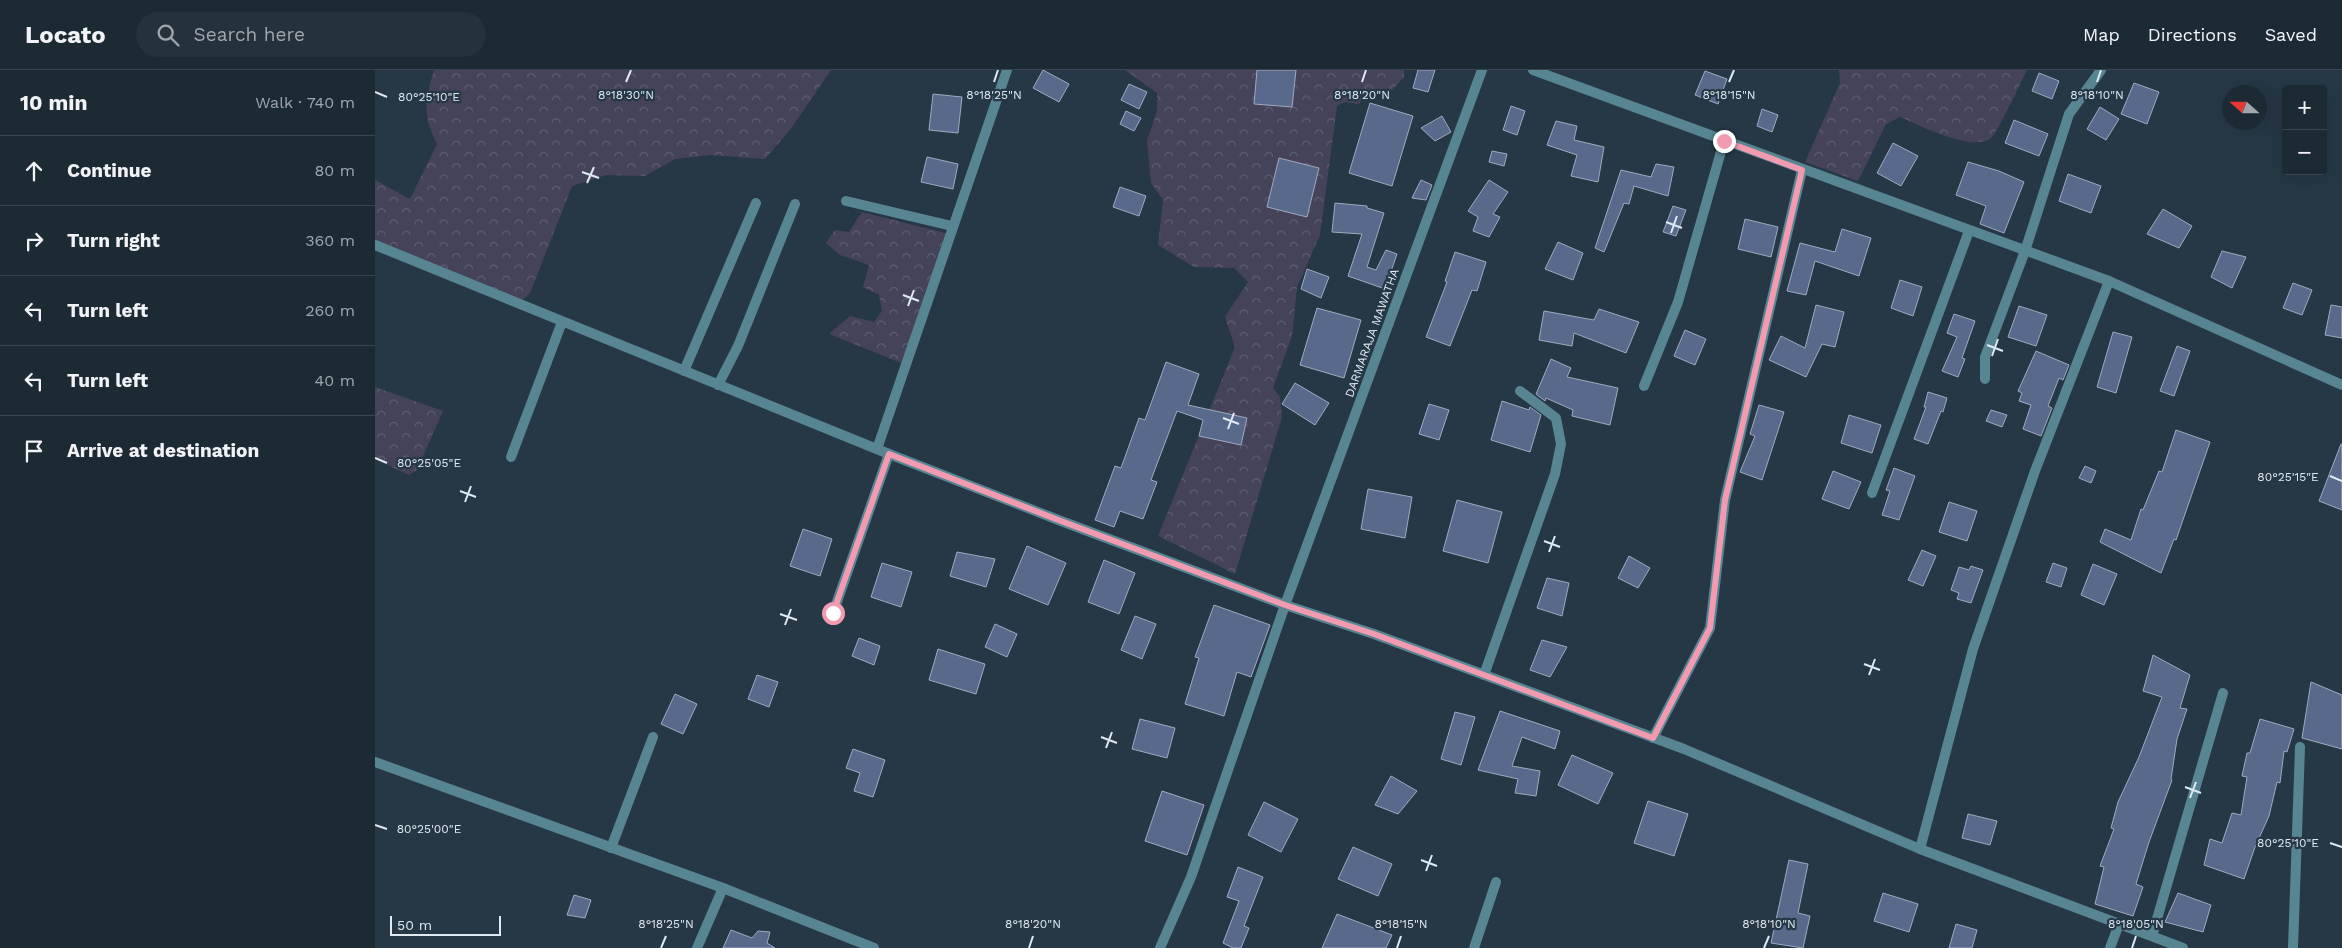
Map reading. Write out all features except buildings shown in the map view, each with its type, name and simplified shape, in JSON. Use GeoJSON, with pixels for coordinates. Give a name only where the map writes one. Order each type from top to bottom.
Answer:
{"type":"FeatureCollection","features":[{"type":"Feature","properties":{"kind":"street"},"geometry":{"type":"LineString","coordinates":[[877,449],[1007,70]]}},
{"type":"Feature","properties":{"kind":"street","name":"DARMARAJA MAWATHA"},"geometry":{"type":"LineString","coordinates":[[1160,948],[1191,877],[1285,605],[1482,70]]}},
{"type":"Feature","properties":{"kind":"street"},"geometry":{"type":"LineString","coordinates":[[1533,70],[2109,282],[2342,385]]}},
{"type":"Feature","properties":{"kind":"street"},"geometry":{"type":"LineString","coordinates":[[1985,379],[1985,357],[2025,251],[2069,114],[2101,70]]}},
{"type":"Feature","properties":{"kind":"street"},"geometry":{"type":"LineString","coordinates":[[1644,386],[1678,302],[1724,141]]}},
{"type":"Feature","properties":{"kind":"street"},"geometry":{"type":"LineString","coordinates":[[1653,738],[1710,628],[1725,500],[1802,170]]}},
{"type":"Feature","properties":{"kind":"street"},"geometry":{"type":"LineString","coordinates":[[846,201],[952,226]]}},
{"type":"Feature","properties":{"kind":"street"},"geometry":{"type":"LineString","coordinates":[[684,371],[756,203]]}},
{"type":"Feature","properties":{"kind":"street"},"geometry":{"type":"LineString","coordinates":[[719,385],[738,346],[795,204]]}},
{"type":"Feature","properties":{"kind":"street"},"geometry":{"type":"LineString","coordinates":[[1872,493],[1969,231]]}},
{"type":"Feature","properties":{"kind":"street"},"geometry":{"type":"LineString","coordinates":[[375,244],[562,322],[1061,521],[1285,605],[1374,634],[1653,738],[1920,849],[2183,948]]}},
{"type":"Feature","properties":{"kind":"street"},"geometry":{"type":"LineString","coordinates":[[1920,849],[1973,649],[2035,471],[2109,282]]}},
{"type":"Feature","properties":{"kind":"street"},"geometry":{"type":"LineString","coordinates":[[511,457],[562,322]]}},
{"type":"Feature","properties":{"kind":"street"},"geometry":{"type":"LineString","coordinates":[[1484,675],[1555,474],[1561,444],[1556,418],[1520,391]]}},
{"type":"Feature","properties":{"kind":"street"},"geometry":{"type":"LineString","coordinates":[[833,613],[889,454]]}},
{"type":"Feature","properties":{"kind":"street"},"geometry":{"type":"LineString","coordinates":[[2152,936],[2223,693]]}},
{"type":"Feature","properties":{"kind":"street"},"geometry":{"type":"LineString","coordinates":[[611,848],[653,737]]}},
{"type":"Feature","properties":{"kind":"street"},"geometry":{"type":"LineString","coordinates":[[2293,948],[2300,747]]}},
{"type":"Feature","properties":{"kind":"street"},"geometry":{"type":"LineString","coordinates":[[375,762],[723,888],[874,948]]}},
{"type":"Feature","properties":{"kind":"street"},"geometry":{"type":"LineString","coordinates":[[1474,948],[1496,882]]}},
{"type":"Feature","properties":{"kind":"street"},"geometry":{"type":"LineString","coordinates":[[697,948],[723,888]]}},
{"type":"Feature","properties":{"kind":"street"},"geometry":{"type":"LineString","coordinates":[[2110,948],[2119,924]]}},
{"type":"Feature","properties":{"kind":"green space"},"geometry":{"type":"Polygon","coordinates":[[[434,70],[831,70],[790,130],[765,159],[711,155],[675,159],[645,176],[606,175],[572,186],[530,293],[518,304],[375,248],[375,180],[410,199],[437,144],[429,124],[426,107],[434,70]]]}},
{"type":"Feature","properties":{"kind":"green space"},"geometry":{"type":"Polygon","coordinates":[[[1125,70],[1404,70],[1404,77],[1392,90],[1368,91],[1359,104],[1345,102],[1337,106],[1320,235],[1297,287],[1292,336],[1273,388],[1280,397],[1282,417],[1235,574],[1158,536],[1235,347],[1225,317],[1248,282],[1234,268],[1194,267],[1158,245],[1163,200],[1151,183],[1147,141],[1157,111],[1157,93],[1125,70]]]}},
{"type":"Feature","properties":{"kind":"green space"},"geometry":{"type":"Polygon","coordinates":[[[1839,70],[2027,70],[2004,117],[1991,138],[1983,142],[1959,140],[1900,117],[1886,124],[1858,181],[1805,162],[1840,83],[1839,70]]]}},
{"type":"Feature","properties":{"kind":"green space"},"geometry":{"type":"Polygon","coordinates":[[[862,212],[949,234],[906,365],[829,334],[850,316],[874,322],[882,311],[879,295],[863,287],[869,265],[840,255],[826,243],[835,230],[849,232],[862,212]]]}},
{"type":"Feature","properties":{"kind":"green space"},"geometry":{"type":"Polygon","coordinates":[[[375,387],[443,411],[417,470],[409,475],[375,459],[375,387]]]}},
{"type":"Feature","properties":{"kind":"route"},"geometry":{"type":"LineString","coordinates":[[833,613],[889,454],[1285,605],[1374,634],[1653,738],[1710,628],[1725,500],[1802,170],[1724,141]]}}]}
